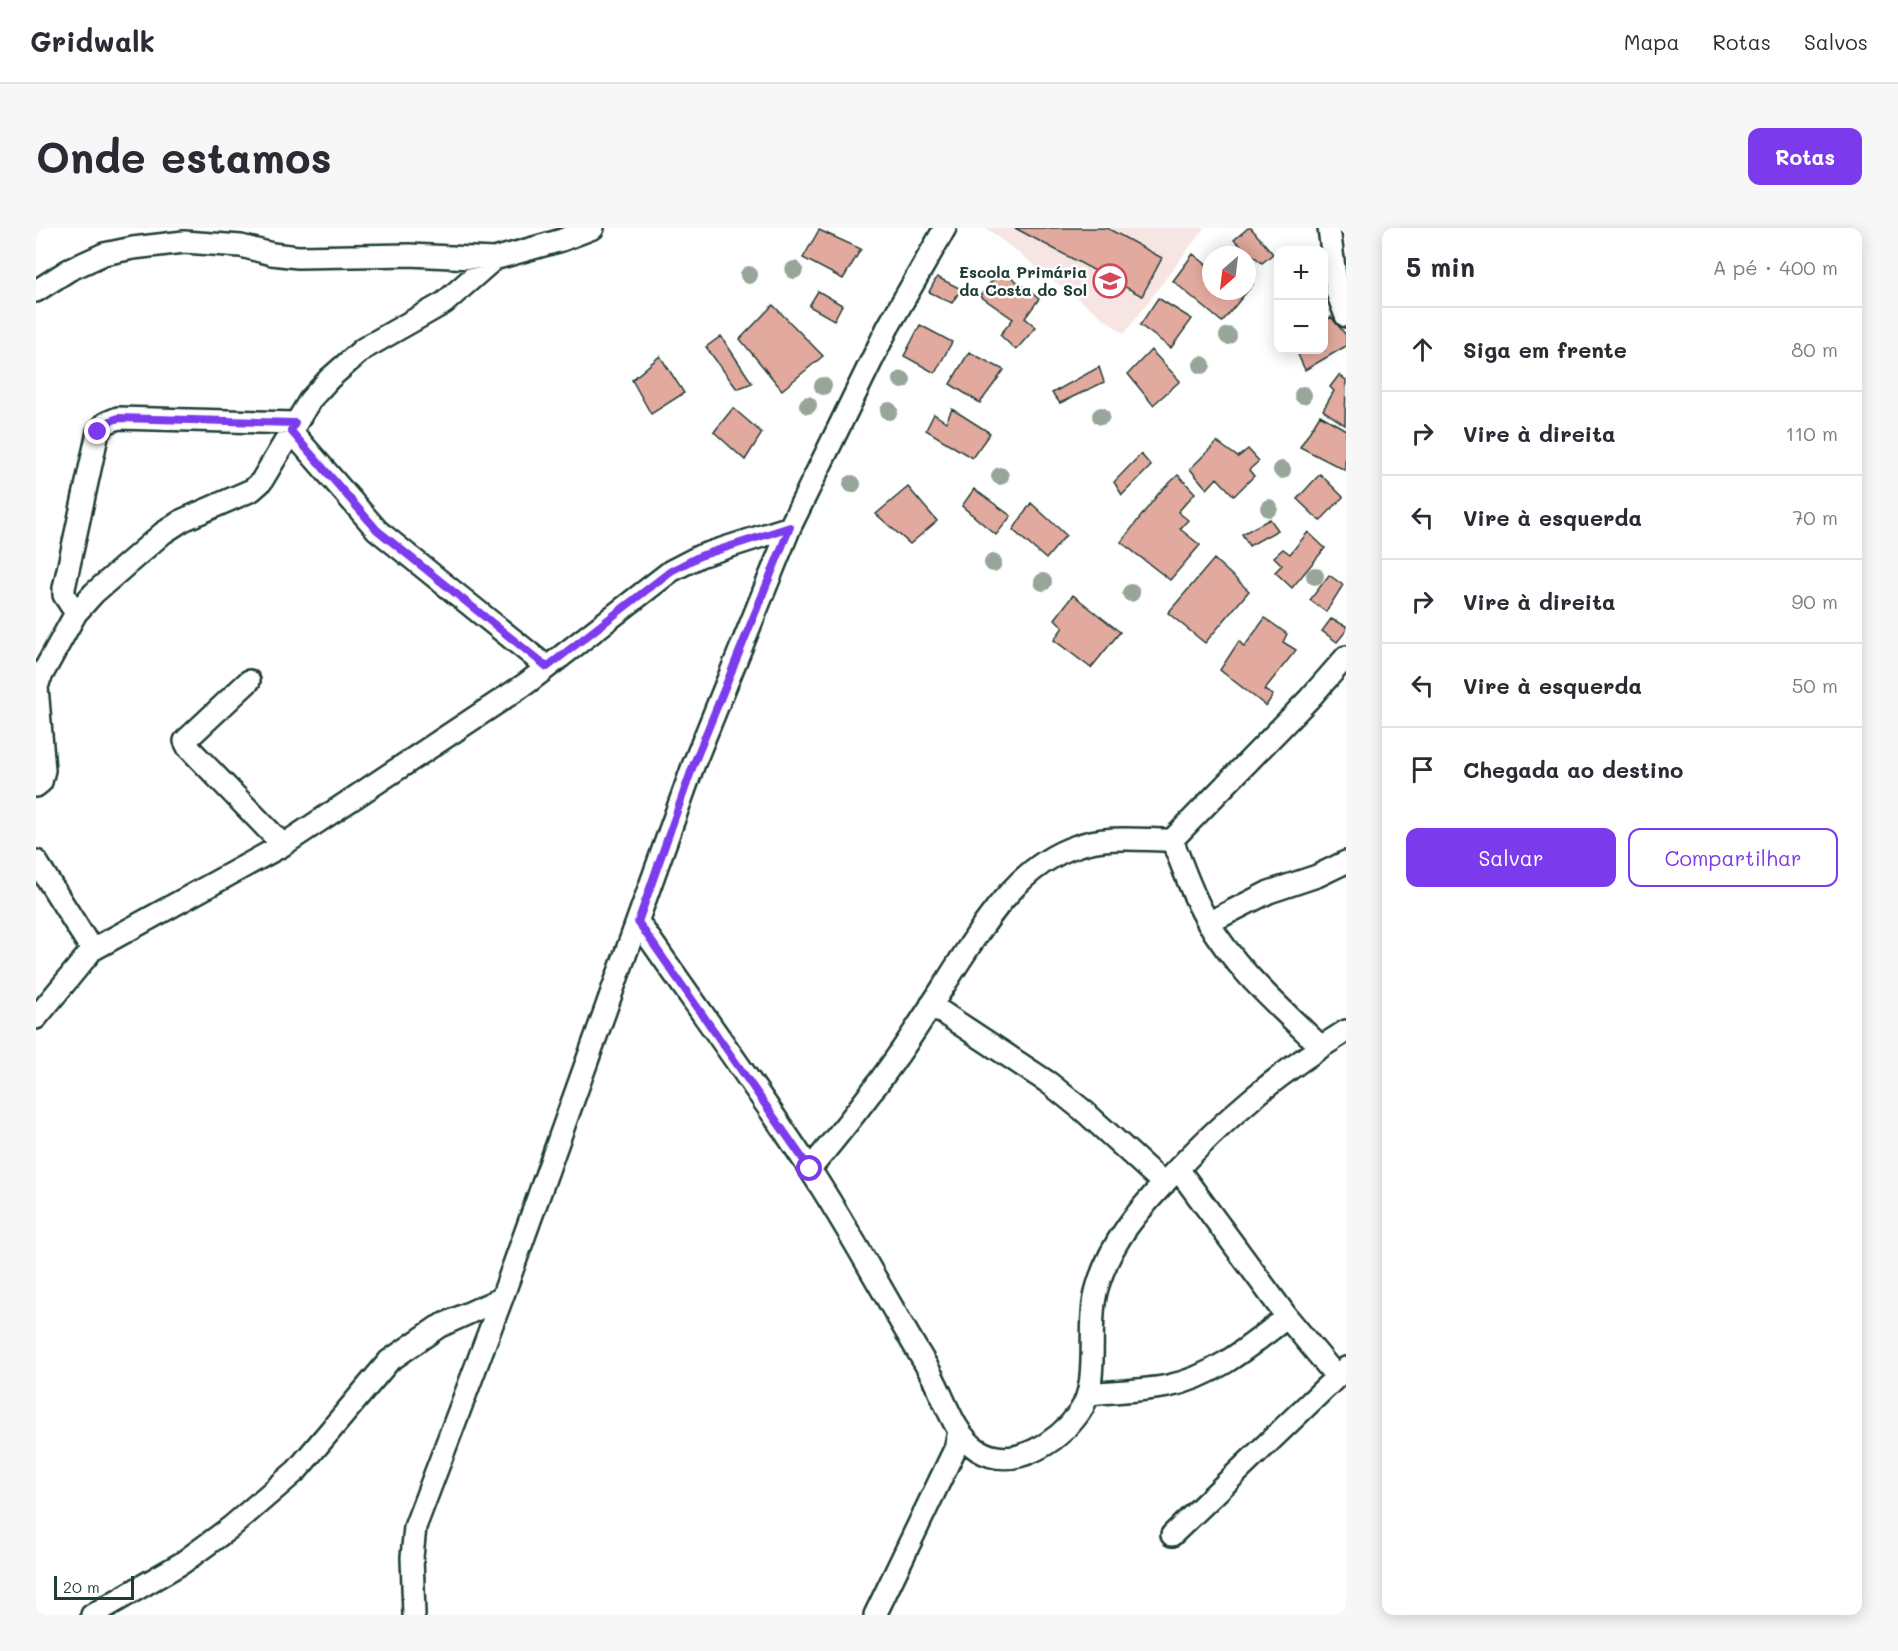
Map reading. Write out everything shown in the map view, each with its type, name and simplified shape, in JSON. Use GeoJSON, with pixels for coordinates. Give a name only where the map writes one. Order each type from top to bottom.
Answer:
{"type":"FeatureCollection","features":[{"type":"Feature","properties":{"kind":"street"},"geometry":{"type":"LineString","coordinates":[[36,291],[69,270],[104,254],[184,242],[241,246],[272,254],[298,257],[409,255],[494,259],[561,240],[593,228]]}},
{"type":"Feature","properties":{"kind":"street"},"geometry":{"type":"LineString","coordinates":[[414,1615],[412,1557],[416,1527],[502,1299],[693,766],[790,527],[888,327],[945,228]]}},
{"type":"Feature","properties":{"kind":"street"},"geometry":{"type":"LineString","coordinates":[[1329,228],[1337,292],[1346,316]]}},
{"type":"Feature","properties":{"kind":"street"},"geometry":{"type":"LineString","coordinates":[[36,786],[41,782],[45,770],[37,687],[76,614],[94,593],[163,533],[183,520],[257,486],[310,400],[329,379],[363,349],[444,303],[494,259]]}},
{"type":"Feature","properties":{"kind":"street"},"geometry":{"type":"LineString","coordinates":[[76,614],[64,595],[64,588],[98,432],[106,423],[118,418],[293,427],[377,530],[547,667]]}},
{"type":"Feature","properties":{"kind":"street"},"geometry":{"type":"LineString","coordinates":[[36,1018],[92,950],[284,845],[527,683],[671,571],[700,556],[790,527]]}},
{"type":"Feature","properties":{"kind":"street"},"geometry":{"type":"LineString","coordinates":[[810,1169],[858,1112],[992,912],[1026,876],[1076,846],[1106,839],[1172,840],[1309,699],[1346,657]]}},
{"type":"Feature","properties":{"kind":"street"},"geometry":{"type":"LineString","coordinates":[[249,681],[185,741],[188,747],[284,845]]}},
{"type":"Feature","properties":{"kind":"street"},"geometry":{"type":"LineString","coordinates":[[1172,840],[1208,923],[1223,944],[1253,980],[1321,1047]]}},
{"type":"Feature","properties":{"kind":"street"},"geometry":{"type":"LineString","coordinates":[[36,861],[92,950]]}},
{"type":"Feature","properties":{"kind":"street"},"geometry":{"type":"LineString","coordinates":[[1208,923],[1269,892],[1317,876],[1346,862]]}},
{"type":"Feature","properties":{"kind":"street"},"geometry":{"type":"LineString","coordinates":[[638,922],[810,1169],[933,1378],[959,1432],[978,1450],[1002,1458],[1026,1455],[1055,1438],[1079,1414],[1089,1394],[1093,1306],[1098,1285],[1119,1239],[1136,1213],[1223,1122],[1270,1082],[1346,1031]]}},
{"type":"Feature","properties":{"kind":"street"},"geometry":{"type":"LineString","coordinates":[[931,1005],[1048,1083],[1171,1176],[1287,1317],[1341,1372],[1172,1535]]}},
{"type":"Feature","properties":{"kind":"street"},"geometry":{"type":"LineString","coordinates":[[92,1615],[182,1563],[231,1527],[297,1470],[389,1361],[438,1327],[502,1299]]}},
{"type":"Feature","properties":{"kind":"street"},"geometry":{"type":"LineString","coordinates":[[1089,1394],[1168,1386],[1207,1372],[1242,1351],[1287,1317]]}},
{"type":"Feature","properties":{"kind":"street"},"geometry":{"type":"LineString","coordinates":[[874,1615],[955,1449],[959,1432]]}},
{"type":"Feature","properties":{"kind":"shaded area","name":"Escola Primária da Costa do Sol"},"geometry":{"type":"Polygon","coordinates":[[[986,228],[1204,228],[1124,334],[986,228]]]}},
{"type":"Feature","properties":{"kind":"building"},"geometry":{"type":"Polygon","coordinates":[[[1015,228],[1107,228],[1162,258],[1142,296],[1015,228]]]}},
{"type":"Feature","properties":{"kind":"building"},"geometry":{"type":"Polygon","coordinates":[[[1251,228],[1273,254],[1262,263],[1256,258],[1256,246],[1241,246],[1234,240],[1251,228]]]}},
{"type":"Feature","properties":{"kind":"building"},"geometry":{"type":"Polygon","coordinates":[[[819,230],[861,249],[843,279],[803,258],[819,230]]]}},
{"type":"Feature","properties":{"kind":"building"},"geometry":{"type":"Polygon","coordinates":[[[1193,254],[1202,261],[1202,300],[1240,300],[1222,322],[1173,281],[1193,254]]]}},
{"type":"Feature","properties":{"kind":"building"},"geometry":{"type":"Polygon","coordinates":[[[1001,269],[1039,299],[1025,318],[1036,327],[1016,350],[1000,335],[1013,319],[980,296],[1001,269]]]}},
{"type":"Feature","properties":{"kind":"building"},"geometry":{"type":"Polygon","coordinates":[[[937,277],[961,289],[952,303],[929,292],[937,277]]]}},
{"type":"Feature","properties":{"kind":"building"},"geometry":{"type":"Polygon","coordinates":[[[818,291],[842,305],[834,320],[809,306],[818,291]]]}},
{"type":"Feature","properties":{"kind":"building"},"geometry":{"type":"Polygon","coordinates":[[[1158,298],[1192,319],[1171,348],[1140,325],[1158,298]]]}},
{"type":"Feature","properties":{"kind":"building"},"geometry":{"type":"Polygon","coordinates":[[[773,305],[823,356],[782,390],[740,339],[773,305]]]}},
{"type":"Feature","properties":{"kind":"building"},"geometry":{"type":"Polygon","coordinates":[[[1331,317],[1346,335],[1346,346],[1305,370],[1298,354],[1328,354],[1328,319],[1331,317]]]}},
{"type":"Feature","properties":{"kind":"building"},"geometry":{"type":"Polygon","coordinates":[[[920,325],[952,342],[935,373],[904,356],[920,325]]]}},
{"type":"Feature","properties":{"kind":"building"},"geometry":{"type":"Polygon","coordinates":[[[721,336],[752,383],[737,389],[706,347],[721,336]]]}},
{"type":"Feature","properties":{"kind":"building"},"geometry":{"type":"Polygon","coordinates":[[[1151,350],[1180,381],[1153,405],[1128,374],[1151,350]]]}},
{"type":"Feature","properties":{"kind":"building"},"geometry":{"type":"Polygon","coordinates":[[[969,352],[1004,370],[980,403],[950,384],[969,352]]]}},
{"type":"Feature","properties":{"kind":"building"},"geometry":{"type":"Polygon","coordinates":[[[660,356],[684,393],[651,414],[632,380],[660,356]]]}},
{"type":"Feature","properties":{"kind":"building"},"geometry":{"type":"Polygon","coordinates":[[[1099,367],[1104,382],[1060,403],[1052,393],[1099,367]]]}},
{"type":"Feature","properties":{"kind":"building"},"geometry":{"type":"Polygon","coordinates":[[[1339,375],[1346,380],[1345,425],[1323,410],[1334,391],[1330,387],[1339,375]]]}},
{"type":"Feature","properties":{"kind":"building"},"geometry":{"type":"Polygon","coordinates":[[[733,408],[762,433],[745,460],[714,432],[733,408]]]}},
{"type":"Feature","properties":{"kind":"building"},"geometry":{"type":"Polygon","coordinates":[[[952,409],[990,433],[972,458],[926,430],[934,414],[946,422],[952,409]]]}},
{"type":"Feature","properties":{"kind":"building"},"geometry":{"type":"Polygon","coordinates":[[[1320,415],[1346,430],[1345,470],[1300,447],[1320,415]]]}},
{"type":"Feature","properties":{"kind":"building"},"geometry":{"type":"Polygon","coordinates":[[[1217,442],[1238,457],[1248,449],[1259,461],[1249,470],[1254,476],[1234,496],[1217,478],[1207,489],[1190,469],[1217,442]]]}},
{"type":"Feature","properties":{"kind":"building"},"geometry":{"type":"Polygon","coordinates":[[[1141,454],[1151,466],[1122,495],[1114,482],[1141,454]]]}},
{"type":"Feature","properties":{"kind":"building"},"geometry":{"type":"Polygon","coordinates":[[[1320,474],[1343,497],[1320,521],[1297,499],[1320,474]]]}},
{"type":"Feature","properties":{"kind":"building"},"geometry":{"type":"Polygon","coordinates":[[[1178,475],[1195,493],[1178,512],[1188,520],[1180,529],[1200,545],[1170,580],[1121,542],[1159,493],[1178,475]]]}},
{"type":"Feature","properties":{"kind":"building"},"geometry":{"type":"Polygon","coordinates":[[[908,487],[937,521],[910,544],[876,514],[908,487]]]}},
{"type":"Feature","properties":{"kind":"building"},"geometry":{"type":"Polygon","coordinates":[[[974,489],[1011,516],[996,535],[962,506],[974,489]]]}},
{"type":"Feature","properties":{"kind":"building"},"geometry":{"type":"Polygon","coordinates":[[[1031,503],[1066,535],[1046,559],[1013,530],[1031,503]]]}},
{"type":"Feature","properties":{"kind":"building"},"geometry":{"type":"Polygon","coordinates":[[[1270,519],[1278,530],[1249,546],[1242,534],[1270,519]]]}},
{"type":"Feature","properties":{"kind":"building"},"geometry":{"type":"Polygon","coordinates":[[[1308,532],[1325,548],[1292,588],[1275,572],[1282,565],[1274,557],[1283,549],[1290,554],[1308,532]]]}},
{"type":"Feature","properties":{"kind":"building"},"geometry":{"type":"Polygon","coordinates":[[[1214,559],[1249,591],[1205,643],[1168,613],[1214,559]]]}},
{"type":"Feature","properties":{"kind":"building"},"geometry":{"type":"Polygon","coordinates":[[[1329,575],[1343,585],[1326,612],[1310,600],[1329,575]]]}},
{"type":"Feature","properties":{"kind":"building"},"geometry":{"type":"Polygon","coordinates":[[[1073,595],[1120,632],[1091,668],[1054,640],[1063,627],[1055,619],[1073,595]]]}},
{"type":"Feature","properties":{"kind":"building"},"geometry":{"type":"Polygon","coordinates":[[[1265,618],[1287,634],[1283,642],[1296,650],[1264,690],[1273,695],[1266,706],[1220,670],[1239,641],[1244,647],[1265,618]]]}},
{"type":"Feature","properties":{"kind":"building"},"geometry":{"type":"Polygon","coordinates":[[[1331,619],[1346,626],[1346,631],[1337,642],[1322,631],[1331,619]]]}},
{"type":"Feature","properties":{"kind":"place","name":"Escola Primária da Costa do Sol"},"geometry":{"type":"Point","coordinates":[1110,281]}},
{"type":"Feature","properties":{"kind":"route"},"geometry":{"type":"LineString","coordinates":[[98,432],[106,423],[118,418],[295,423],[291,431],[377,530],[547,667],[671,571],[700,556],[790,527],[693,766],[638,922],[810,1169]]}}]}
